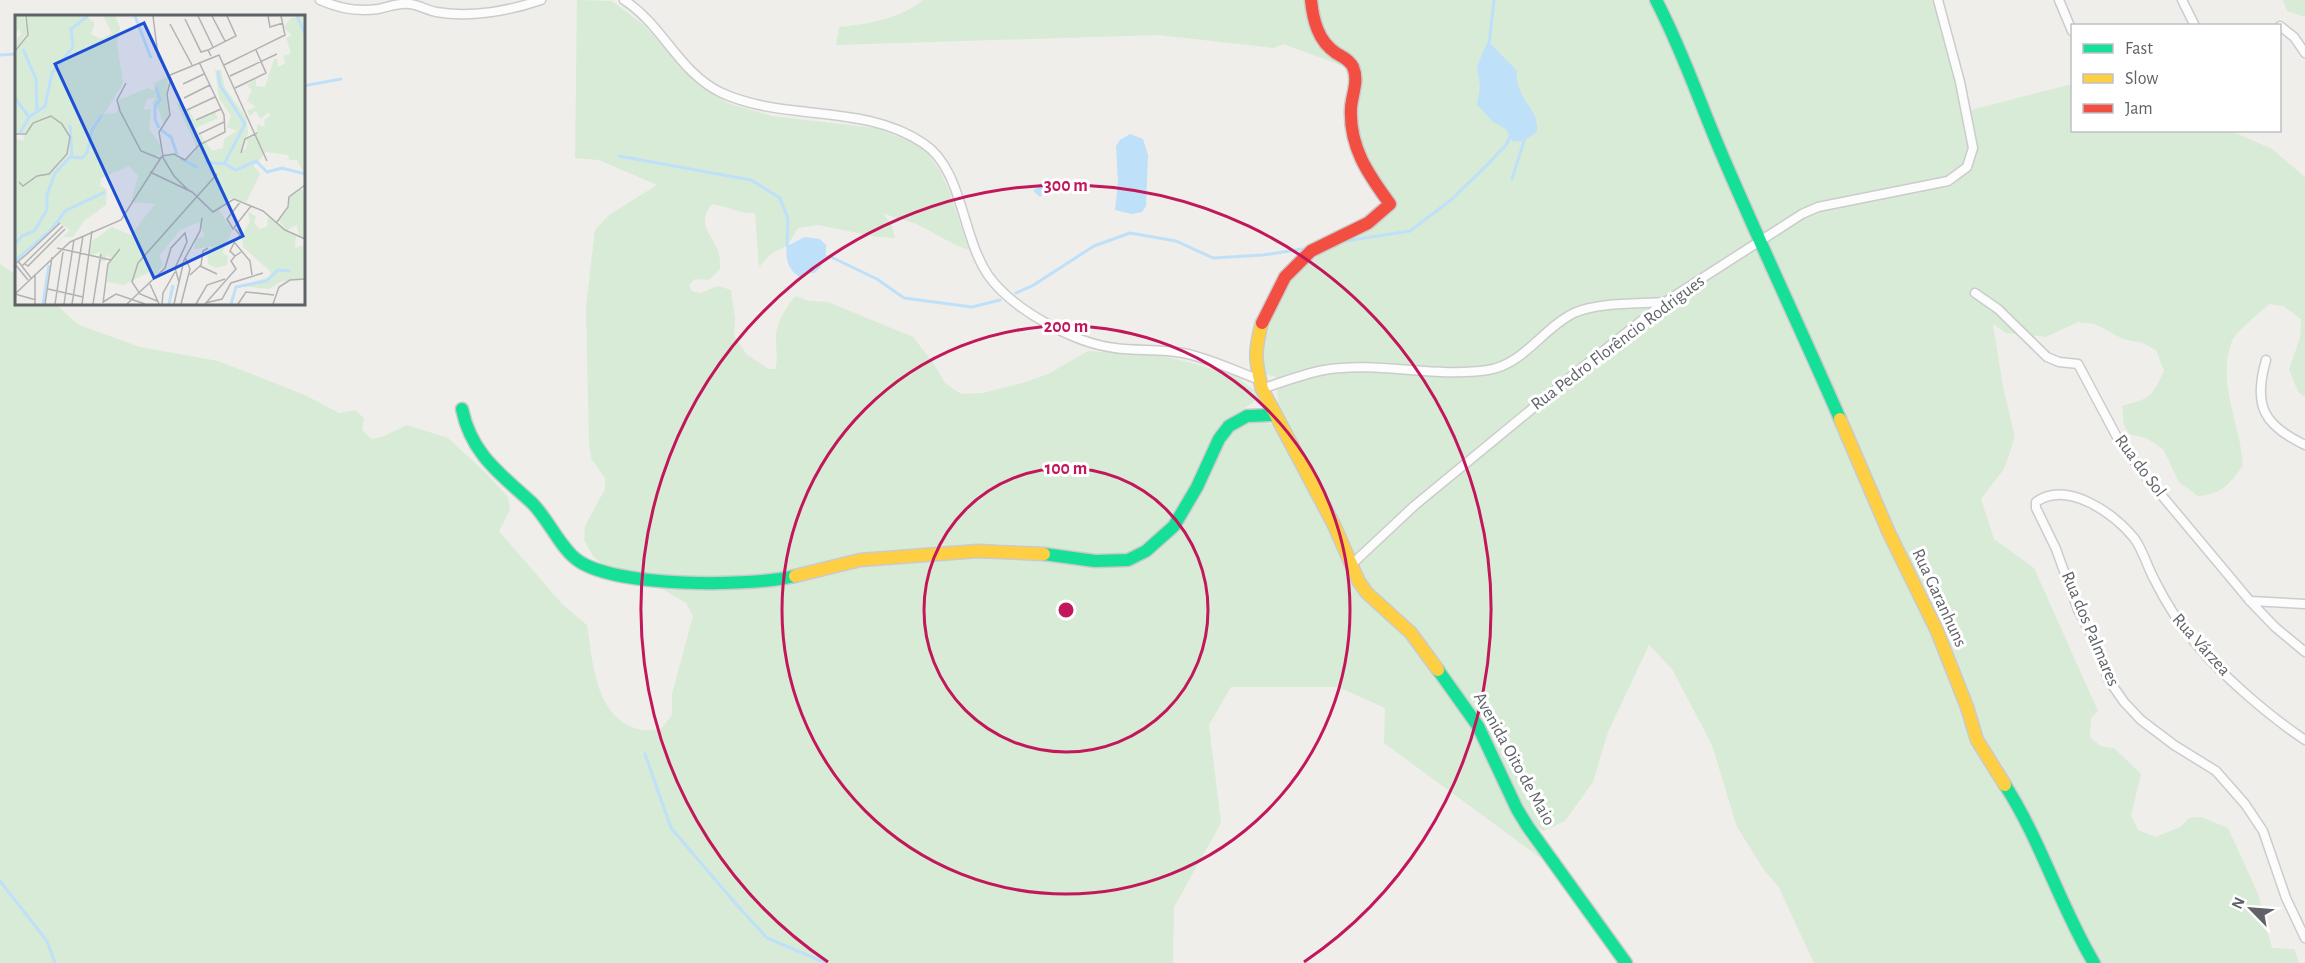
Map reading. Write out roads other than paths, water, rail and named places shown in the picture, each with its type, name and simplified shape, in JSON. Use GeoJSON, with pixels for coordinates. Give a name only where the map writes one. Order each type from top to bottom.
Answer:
{"type":"FeatureCollection","features":[{"type":"Feature","properties":{"kind":"street"},"geometry":{"type":"LineString","coordinates":[[320,0],[350,9],[367,10],[411,4],[435,12],[460,14],[518,7],[541,0]]}},
{"type":"Feature","properties":{"kind":"street"},"geometry":{"type":"LineString","coordinates":[[624,0],[645,18],[695,76],[722,93],[760,106],[888,125],[930,147],[938,156],[953,184],[972,244],[988,275],[1009,297],[1037,317],[1066,333],[1104,347],[1187,354],[1261,385],[1324,370],[1366,368],[1472,372],[1488,370],[1510,362],[1557,323],[1575,313],[1608,306],[1665,302]]}},
{"type":"Feature","properties":{"kind":"street","name":"Avenida Oito de Maio"},"geometry":{"type":"LineString","coordinates":[[1311,0],[1316,25],[1322,38],[1331,50],[1349,61],[1353,67],[1356,83],[1351,109],[1355,150],[1362,166],[1390,204],[1368,223],[1311,251],[1285,278],[1257,336],[1255,357],[1261,385],[1274,415],[1334,525],[1363,588],[1411,633],[1461,700],[1478,726],[1517,809],[1528,827],[1626,963]]}},
{"type":"Feature","properties":{"kind":"street","name":"Rua Garanhuns"},"geometry":{"type":"LineString","coordinates":[[1656,0],[1674,34],[1704,113],[1795,315],[1889,533],[1937,631],[1964,699],[1977,740],[2013,796],[2082,943],[2094,963]]}},
{"type":"Feature","properties":{"kind":"street","name":"Rua Pedro Florêncio Rodrigues"},"geometry":{"type":"LineString","coordinates":[[1351,565],[1414,506],[1578,370],[1665,302],[1802,214],[1818,207],[1951,179],[1967,167],[1973,148],[1960,82],[1938,0]]}},
{"type":"Feature","properties":{"kind":"street"},"geometry":{"type":"LineString","coordinates":[[2059,0],[2071,27]]}},
{"type":"Feature","properties":{"kind":"street"},"geometry":{"type":"LineString","coordinates":[[2182,0],[2194,24]]}},
{"type":"Feature","properties":{"kind":"street"},"geometry":{"type":"LineString","coordinates":[[2281,28],[2294,37],[2305,53]]}},
{"type":"Feature","properties":{"kind":"street","name":"Rua do Sol"},"geometry":{"type":"LineString","coordinates":[[1975,293],[1998,309],[2047,357],[2059,362],[2078,364],[2118,440],[2129,455],[2250,601],[2275,627],[2305,652]]}},
{"type":"Feature","properties":{"kind":"street"},"geometry":{"type":"LineString","coordinates":[[2265,360],[2261,375],[2260,396],[2265,412],[2275,425],[2305,445]]}},
{"type":"Feature","properties":{"kind":"street"},"geometry":{"type":"LineString","coordinates":[[462,409],[465,424],[480,454],[501,477],[533,504],[576,559],[610,575],[686,583],[770,581],[860,560],[978,550],[1037,553],[1095,561],[1128,560],[1146,552],[1174,526],[1197,487],[1218,439],[1229,426],[1247,416],[1274,415]]}},
{"type":"Feature","properties":{"kind":"street","name":"Rua Várzea"},"geometry":{"type":"LineString","coordinates":[[2035,505],[2046,497],[2060,493],[2073,495],[2095,506],[2122,526],[2135,540],[2169,607],[2194,642],[2262,706],[2305,740]]}},
{"type":"Feature","properties":{"kind":"street","name":"Rua dos Palmares"},"geometry":{"type":"LineString","coordinates":[[2035,505],[2056,549],[2075,602],[2096,644],[2108,679],[2124,702],[2141,720],[2222,776],[2245,804],[2263,831],[2286,898],[2305,938]]}},
{"type":"Feature","properties":{"kind":"street"},"geometry":{"type":"LineString","coordinates":[[2250,601],[2305,604]]}},
{"type":"Feature","properties":{"kind":"water"},"geometry":{"type":"Polygon","coordinates":[[[1488,41],[1517,71],[1520,90],[1537,123],[1537,132],[1525,140],[1513,142],[1506,129],[1493,122],[1477,105],[1480,86],[1477,66],[1488,41]]]}},
{"type":"Feature","properties":{"kind":"water"},"geometry":{"type":"Polygon","coordinates":[[[1130,134],[1143,139],[1148,155],[1146,206],[1142,212],[1131,214],[1115,210],[1118,183],[1116,146],[1120,140],[1130,134]]]}},
{"type":"Feature","properties":{"kind":"water"},"geometry":{"type":"Polygon","coordinates":[[[1046,178],[1052,184],[1040,197],[1033,191],[1046,178]]]}},
{"type":"Feature","properties":{"kind":"water"},"geometry":{"type":"Polygon","coordinates":[[[805,237],[820,239],[826,245],[826,254],[818,270],[814,273],[806,272],[800,277],[788,264],[787,246],[805,237]]]}},
{"type":"Feature","properties":{"kind":"waterway"},"geometry":{"type":"LineString","coordinates":[[1489,45],[1494,0]]}},
{"type":"Feature","properties":{"kind":"waterway"},"geometry":{"type":"LineString","coordinates":[[0,55],[15,54]]}},
{"type":"Feature","properties":{"kind":"waterway"},"geometry":{"type":"LineString","coordinates":[[304,86],[341,79]]}},
{"type":"Feature","properties":{"kind":"waterway"},"geometry":{"type":"LineString","coordinates":[[1339,242],[1410,231],[1451,200],[1506,145],[1511,135]]}},
{"type":"Feature","properties":{"kind":"waterway"},"geometry":{"type":"LineString","coordinates":[[1512,179],[1525,138]]}},
{"type":"Feature","properties":{"kind":"waterway"},"geometry":{"type":"LineString","coordinates":[[619,156],[751,180],[780,198],[788,219],[787,246],[789,247]]}},
{"type":"Feature","properties":{"kind":"waterway"},"geometry":{"type":"LineString","coordinates":[[1016,293],[1032,286],[1094,246],[1130,233],[1176,241],[1213,258],[1263,255],[1302,249]]}},
{"type":"Feature","properties":{"kind":"waterway"},"geometry":{"type":"LineString","coordinates":[[823,257],[831,257],[877,279],[904,298],[972,307],[1000,300]]}},
{"type":"Feature","properties":{"kind":"waterway"},"geometry":{"type":"LineString","coordinates":[[645,754],[671,828],[736,904],[767,938],[826,963]]}},
{"type":"Feature","properties":{"kind":"waterway"},"geometry":{"type":"LineString","coordinates":[[0,881],[47,941],[55,963]]}}]}
